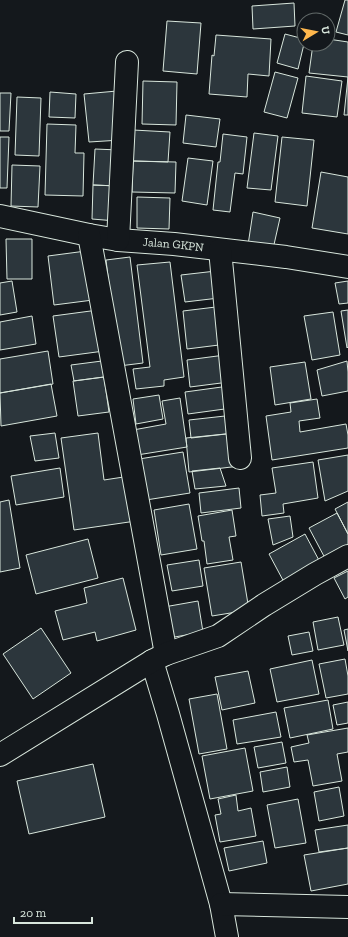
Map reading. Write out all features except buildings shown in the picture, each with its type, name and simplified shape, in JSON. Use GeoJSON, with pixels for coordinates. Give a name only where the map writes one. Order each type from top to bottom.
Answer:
{"type":"FeatureCollection","features":[{"type":"Feature","properties":{"kind":"street"},"geometry":{"type":"LineString","coordinates":[[118,240],[127,62]]}},
{"type":"Feature","properties":{"kind":"street","name":"Jalan GKPN"},"geometry":{"type":"LineString","coordinates":[[0,216],[118,240],[174,244],[348,267]]}},
{"type":"Feature","properties":{"kind":"street"},"geometry":{"type":"LineString","coordinates":[[89,235],[168,714],[221,904],[227,937]]}},
{"type":"Feature","properties":{"kind":"street"},"geometry":{"type":"LineString","coordinates":[[220,250],[240,458]]}},
{"type":"Feature","properties":{"kind":"street"},"geometry":{"type":"LineString","coordinates":[[0,755],[159,658],[218,636],[264,605],[348,556]]}},
{"type":"Feature","properties":{"kind":"street"},"geometry":{"type":"LineString","coordinates":[[221,904],[348,907]]}}]}
